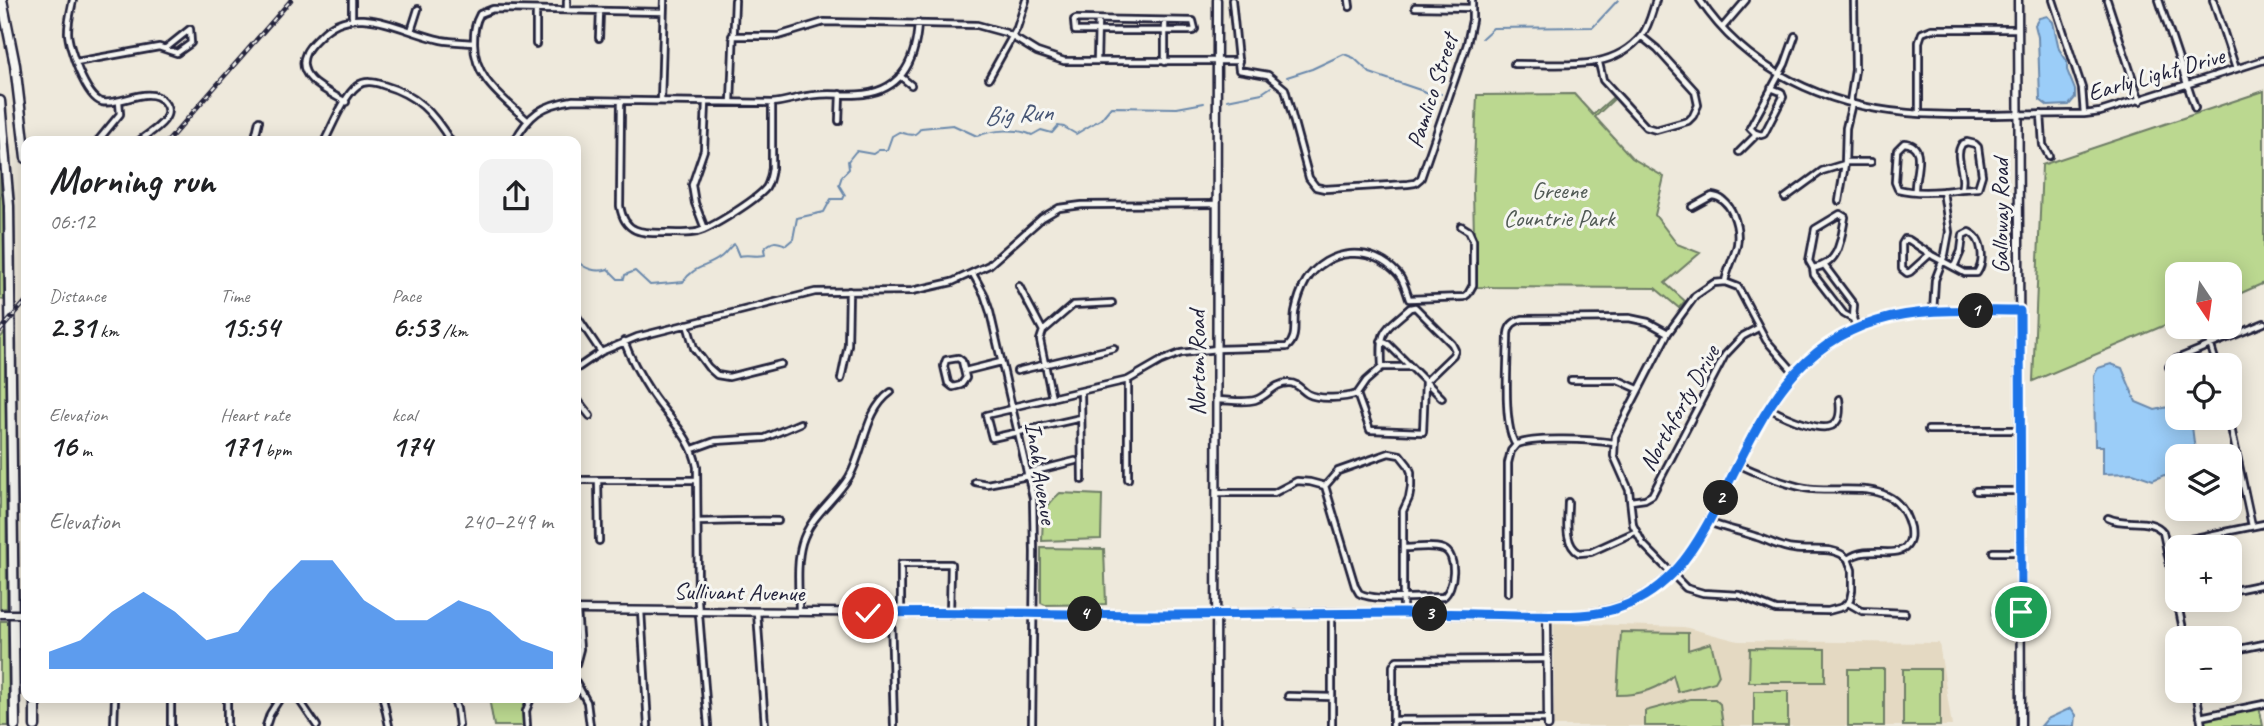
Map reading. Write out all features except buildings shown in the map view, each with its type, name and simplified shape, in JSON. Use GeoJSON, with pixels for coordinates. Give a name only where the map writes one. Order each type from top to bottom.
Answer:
{"type":"FeatureCollection","features":[{"type":"Feature","properties":{"kind":"highway"},"geometry":{"type":"LineString","coordinates":[[2,0],[15,65],[23,136]]}},
{"type":"Feature","properties":{"kind":"highway"},"geometry":{"type":"LineString","coordinates":[[0,101],[9,206],[15,726]]}},
{"type":"Feature","properties":{"kind":"highway"},"geometry":{"type":"LineString","coordinates":[[35,703],[35,726]]}},
{"type":"Feature","properties":{"kind":"street"},"geometry":{"type":"LineString","coordinates":[[73,0],[68,32],[69,45],[88,89],[95,98],[105,102],[154,95],[164,102],[167,114],[159,126],[146,136]]}},
{"type":"Feature","properties":{"kind":"street"},"geometry":{"type":"LineString","coordinates":[[352,0],[352,16]]}},
{"type":"Feature","properties":{"kind":"street"},"geometry":{"type":"LineString","coordinates":[[567,0],[567,10]]}},
{"type":"Feature","properties":{"kind":"street"},"geometry":{"type":"LineString","coordinates":[[661,101],[664,0]]}},
{"type":"Feature","properties":{"kind":"street"},"geometry":{"type":"LineString","coordinates":[[732,102],[735,0]]}},
{"type":"Feature","properties":{"kind":"street"},"geometry":{"type":"LineString","coordinates":[[989,78],[1023,16],[1026,0]]}},
{"type":"Feature","properties":{"kind":"street","name":"Norton Road"},"geometry":{"type":"LineString","coordinates":[[1216,726],[1217,0]]}},
{"type":"Feature","properties":{"kind":"street"},"geometry":{"type":"LineString","coordinates":[[732,36],[778,36],[824,22],[977,25],[992,27],[1057,60],[1239,61],[1232,0]]}},
{"type":"Feature","properties":{"kind":"street"},"geometry":{"type":"LineString","coordinates":[[1349,0],[1350,6]]}},
{"type":"Feature","properties":{"kind":"street","name":"Pamlico Street"},"geometry":{"type":"LineString","coordinates":[[1239,61],[1239,70],[1268,75],[1285,89],[1309,178],[1316,187],[1325,189],[1408,184],[1418,181],[1423,175],[1467,44],[1472,20],[1472,0]]}},
{"type":"Feature","properties":{"kind":"street"},"geometry":{"type":"LineString","coordinates":[[1514,64],[1599,62],[1615,57],[1641,36],[1656,0]]}},
{"type":"Feature","properties":{"kind":"street","name":"Early Light Drive"},"geometry":{"type":"LineString","coordinates":[[1700,0],[1723,28],[1755,59],[1779,75],[1851,103],[1919,114],[2084,114],[2115,109],[2262,61]]}},
{"type":"Feature","properties":{"kind":"street"},"geometry":{"type":"LineString","coordinates":[[1723,28],[1746,0]]}},
{"type":"Feature","properties":{"kind":"street"},"geometry":{"type":"LineString","coordinates":[[1839,201],[1855,70],[1854,0]]}},
{"type":"Feature","properties":{"kind":"street","name":"Galloway Road"},"geometry":{"type":"LineString","coordinates":[[2018,0],[2021,726]]}},
{"type":"Feature","properties":{"kind":"street"},"geometry":{"type":"LineString","coordinates":[[2053,0],[2082,88],[2084,114]]}},
{"type":"Feature","properties":{"kind":"street"},"geometry":{"type":"LineString","coordinates":[[2106,0],[2140,101]]}},
{"type":"Feature","properties":{"kind":"street"},"geometry":{"type":"LineString","coordinates":[[2159,0],[2195,108]]}},
{"type":"Feature","properties":{"kind":"street"},"geometry":{"type":"LineString","coordinates":[[2213,0],[2236,69]]}},
{"type":"Feature","properties":{"kind":"street"},"geometry":{"type":"LineString","coordinates":[[1415,8],[1472,8]]}},
{"type":"Feature","properties":{"kind":"street"},"geometry":{"type":"LineString","coordinates":[[411,31],[418,9]]}},
{"type":"Feature","properties":{"kind":"street"},"geometry":{"type":"LineString","coordinates":[[536,10],[536,44]]}},
{"type":"Feature","properties":{"kind":"street"},"geometry":{"type":"LineString","coordinates":[[527,120],[480,74],[475,59],[474,27],[480,15],[486,11],[536,10],[663,12]]}},
{"type":"Feature","properties":{"kind":"street"},"geometry":{"type":"LineString","coordinates":[[599,38],[600,11]]}},
{"type":"Feature","properties":{"kind":"street"},"geometry":{"type":"LineString","coordinates":[[346,102],[307,77],[303,61],[309,48],[337,20],[352,16],[369,18],[441,40],[474,43]]}},
{"type":"Feature","properties":{"kind":"street"},"geometry":{"type":"LineString","coordinates":[[1074,20],[1098,20],[1165,21],[1193,21],[1195,29],[1165,32],[1075,32],[1074,20]]}},
{"type":"Feature","properties":{"kind":"street"},"geometry":{"type":"LineString","coordinates":[[1097,61],[1098,20]]}},
{"type":"Feature","properties":{"kind":"street"},"geometry":{"type":"LineString","coordinates":[[1165,21],[1165,62]]}},
{"type":"Feature","properties":{"kind":"street"},"geometry":{"type":"LineString","coordinates":[[518,136],[527,120],[556,102],[784,103],[811,95],[873,92],[883,89],[900,76],[913,57],[918,23]]}},
{"type":"Feature","properties":{"kind":"street"},"geometry":{"type":"LineString","coordinates":[[75,62],[159,47],[164,49],[177,53],[191,43],[190,29],[164,49]]}},
{"type":"Feature","properties":{"kind":"street"},"geometry":{"type":"LineString","coordinates":[[1919,114],[1919,43],[1922,33],[1932,29],[2018,29]]}},
{"type":"Feature","properties":{"kind":"street"},"geometry":{"type":"LineString","coordinates":[[1599,62],[1603,80],[1646,127],[1656,130],[1688,121],[1695,113],[1698,102],[1695,91],[1657,49],[1641,36]]}},
{"type":"Feature","properties":{"kind":"street"},"geometry":{"type":"LineString","coordinates":[[1771,88],[1781,92],[1783,97],[1765,134],[1761,135],[1750,128],[1771,88],[1779,75],[1794,36]]}},
{"type":"Feature","properties":{"kind":"street"},"geometry":{"type":"LineString","coordinates":[[900,76],[911,85]]}},
{"type":"Feature","properties":{"kind":"street"},"geometry":{"type":"LineString","coordinates":[[327,136],[356,87],[369,82],[413,97],[435,119],[447,136]]}},
{"type":"Feature","properties":{"kind":"street"},"geometry":{"type":"LineString","coordinates":[[839,94],[839,121]]}},
{"type":"Feature","properties":{"kind":"street"},"geometry":{"type":"LineString","coordinates":[[102,136],[121,112],[119,101]]}},
{"type":"Feature","properties":{"kind":"street"},"geometry":{"type":"LineString","coordinates":[[621,101],[620,206],[626,225],[635,231],[646,233],[688,234],[705,229],[766,188],[772,168],[772,103]]}},
{"type":"Feature","properties":{"kind":"street"},"geometry":{"type":"LineString","coordinates":[[705,229],[695,203],[692,185],[704,150],[706,102]]}},
{"type":"Feature","properties":{"kind":"street"},"geometry":{"type":"LineString","coordinates":[[2040,114],[2043,145],[2049,156]]}},
{"type":"Feature","properties":{"kind":"street"},"geometry":{"type":"LineString","coordinates":[[255,136],[259,121]]}},
{"type":"Feature","properties":{"kind":"street"},"geometry":{"type":"LineString","coordinates":[[1739,152],[1755,137],[1755,133]]}},
{"type":"Feature","properties":{"kind":"street"},"geometry":{"type":"LineString","coordinates":[[1914,190],[1918,152],[1915,146],[1904,143],[1897,150],[1895,182],[1898,189],[1914,190],[1943,191],[1978,188],[1982,175],[1978,148],[1971,142],[1958,148],[1963,178],[1961,189]]}},
{"type":"Feature","properties":{"kind":"street"},"geometry":{"type":"LineString","coordinates":[[1785,198],[1822,171],[1845,163],[1871,162]]}},
{"type":"Feature","properties":{"kind":"street"},"geometry":{"type":"LineString","coordinates":[[1933,312],[1935,280],[1949,232],[1943,191]]}},
{"type":"Feature","properties":{"kind":"street"},"geometry":{"type":"LineString","coordinates":[[1692,207],[1712,196],[1721,198],[1734,218],[1737,239],[1725,282]]}},
{"type":"Feature","properties":{"kind":"street"},"geometry":{"type":"LineString","coordinates":[[581,366],[624,341],[815,292],[912,291],[942,285],[973,274],[996,259],[1042,218],[1059,208],[1082,205],[1217,204]]}},
{"type":"Feature","properties":{"kind":"street"},"geometry":{"type":"LineString","coordinates":[[1813,268],[1824,265],[1839,249],[1845,216],[1836,215],[1815,229],[1809,261],[1814,275],[1844,314],[1853,319]]}},
{"type":"Feature","properties":{"kind":"street"},"geometry":{"type":"LineString","coordinates":[[1082,418],[992,438],[986,415],[1128,380],[1174,355],[1217,349],[1280,348],[1290,345],[1294,336],[1296,310],[1306,282],[1318,267],[1340,255],[1366,254],[1388,265],[1399,276],[1409,299],[1464,297],[1472,285],[1473,240],[1469,231],[1461,226]]}},
{"type":"Feature","properties":{"kind":"street"},"geometry":{"type":"LineString","coordinates":[[1930,254],[1910,272],[1902,269],[1902,244],[1905,239],[1954,267],[1971,274],[1979,271],[1982,252],[1973,233],[1963,235],[1961,251],[1954,267]]}},
{"type":"Feature","properties":{"kind":"street"},"geometry":{"type":"LineString","coordinates":[[1824,265],[1854,305],[1853,319],[1857,328]]}},
{"type":"Feature","properties":{"kind":"street","name":"Inah Avenue"},"geometry":{"type":"LineString","coordinates":[[973,274],[990,312],[1034,515],[1032,726]]}},
{"type":"Feature","properties":{"kind":"street"},"geometry":{"type":"LineString","coordinates":[[1709,522],[1779,546],[1837,552],[1848,559],[1852,570],[1852,590],[1848,603],[1840,609],[1828,611],[1776,610],[1739,595],[1690,590],[1672,575],[1635,532],[1627,485],[1616,462],[1614,443],[1618,428],[1668,333],[1685,308],[1702,290],[1714,283],[1725,282],[1743,293],[1758,328],[1794,372]]}},
{"type":"Feature","properties":{"kind":"street"},"geometry":{"type":"LineString","coordinates":[[1019,285],[1043,331]]}},
{"type":"Feature","properties":{"kind":"street"},"geometry":{"type":"LineString","coordinates":[[841,379],[848,345],[849,291]]}},
{"type":"Feature","properties":{"kind":"street"},"geometry":{"type":"LineString","coordinates":[[1052,398],[1040,340],[1043,331],[1073,306],[1112,303]]}},
{"type":"Feature","properties":{"kind":"street"},"geometry":{"type":"LineString","coordinates":[[1357,394],[1370,430],[1423,432],[1425,382],[1454,355],[1455,350],[1417,308],[1409,308],[1384,331],[1381,341],[1382,367]]}},
{"type":"Feature","properties":{"kind":"street","name":"Sullivant Avenue"},"geometry":{"type":"LineString","coordinates":[[581,610],[1590,615],[1623,606],[1652,591],[1672,575],[1692,551],[1709,522],[1768,407],[1794,372],[1824,346],[1857,328],[1899,315],[2020,311]]}},
{"type":"Feature","properties":{"kind":"street"},"geometry":{"type":"LineString","coordinates":[[1516,445],[1509,432],[1508,348],[1509,330],[1516,321],[1629,318],[1648,322],[1668,333]]}},
{"type":"Feature","properties":{"kind":"street"},"geometry":{"type":"LineString","coordinates":[[581,322],[601,352]]}},
{"type":"Feature","properties":{"kind":"street"},"geometry":{"type":"LineString","coordinates":[[2190,353],[2264,323]]}},
{"type":"Feature","properties":{"kind":"street"},"geometry":{"type":"LineString","coordinates":[[687,324],[694,348],[708,368],[717,375],[729,377],[781,364]]}},
{"type":"Feature","properties":{"kind":"street","name":"Northforty Drive"},"geometry":{"type":"LineString","coordinates":[[1630,501],[1652,495],[1725,355],[1743,336],[1758,328]]}},
{"type":"Feature","properties":{"kind":"street"},"geometry":{"type":"LineString","coordinates":[[2210,340],[2213,353]]}},
{"type":"Feature","properties":{"kind":"street"},"geometry":{"type":"LineString","coordinates":[[624,341],[630,357],[653,395],[693,449],[697,467],[698,611],[708,726]]}},
{"type":"Feature","properties":{"kind":"street"},"geometry":{"type":"LineString","coordinates":[[1381,341],[1412,367],[1442,398]]}},
{"type":"Feature","properties":{"kind":"street"},"geometry":{"type":"LineString","coordinates":[[1017,371],[1114,348]]}},
{"type":"Feature","properties":{"kind":"street"},"geometry":{"type":"LineString","coordinates":[[958,358],[962,361],[964,371],[964,384],[950,386],[945,363],[949,359],[958,358]]}},
{"type":"Feature","properties":{"kind":"street"},"geometry":{"type":"LineString","coordinates":[[964,371],[1001,362]]}},
{"type":"Feature","properties":{"kind":"street"},"geometry":{"type":"LineString","coordinates":[[1357,394],[1366,381],[1382,367],[1412,367]]}},
{"type":"Feature","properties":{"kind":"street"},"geometry":{"type":"LineString","coordinates":[[1128,380],[1128,479]]}},
{"type":"Feature","properties":{"kind":"street"},"geometry":{"type":"LineString","coordinates":[[1571,380],[1618,380],[1638,389]]}},
{"type":"Feature","properties":{"kind":"street"},"geometry":{"type":"LineString","coordinates":[[1217,400],[1252,401],[1272,387],[1284,383],[1295,384],[1317,397],[1357,394]]}},
{"type":"Feature","properties":{"kind":"street"},"geometry":{"type":"LineString","coordinates":[[1081,391],[1082,480]]}},
{"type":"Feature","properties":{"kind":"street"},"geometry":{"type":"LineString","coordinates":[[799,612],[802,542],[815,518],[850,476],[869,424],[881,401],[891,392]]}},
{"type":"Feature","properties":{"kind":"street"},"geometry":{"type":"LineString","coordinates":[[1768,407],[1790,418],[1828,428],[1839,419],[1839,399]]}},
{"type":"Feature","properties":{"kind":"street"},"geometry":{"type":"LineString","coordinates":[[581,404],[590,416]]}},
{"type":"Feature","properties":{"kind":"street"},"geometry":{"type":"LineString","coordinates":[[693,449],[715,442],[765,439],[800,423]]}},
{"type":"Feature","properties":{"kind":"street"},"geometry":{"type":"LineString","coordinates":[[1928,430],[2020,430]]}},
{"type":"Feature","properties":{"kind":"street"},"geometry":{"type":"LineString","coordinates":[[2232,430],[2252,526]]}},
{"type":"Feature","properties":{"kind":"street"},"geometry":{"type":"LineString","coordinates":[[1508,593],[1508,463],[1511,451],[1516,445],[1527,440],[1614,443]]}},
{"type":"Feature","properties":{"kind":"street"},"geometry":{"type":"LineString","coordinates":[[1325,486],[1338,471],[1394,453],[1399,455],[1411,472],[1412,488],[1403,511],[1403,613]]}},
{"type":"Feature","properties":{"kind":"street"},"geometry":{"type":"LineString","coordinates":[[975,482],[987,484],[1075,461]]}},
{"type":"Feature","properties":{"kind":"street"},"geometry":{"type":"LineString","coordinates":[[1738,464],[1754,472],[1805,488],[1867,490],[1885,494],[1900,506],[1909,523],[1911,538],[1904,548],[1896,551],[1861,552],[1848,559]]}},
{"type":"Feature","properties":{"kind":"street"},"geometry":{"type":"LineString","coordinates":[[581,480],[697,480]]}},
{"type":"Feature","properties":{"kind":"street"},"geometry":{"type":"LineString","coordinates":[[598,480],[599,541]]}},
{"type":"Feature","properties":{"kind":"street"},"geometry":{"type":"LineString","coordinates":[[1216,493],[1274,493],[1297,481],[1325,486]]}},
{"type":"Feature","properties":{"kind":"street"},"geometry":{"type":"LineString","coordinates":[[1325,486],[1359,593],[1374,598],[1443,597],[1449,593],[1452,559],[1446,550],[1404,548]]}},
{"type":"Feature","properties":{"kind":"street"},"geometry":{"type":"LineString","coordinates":[[1976,491],[2020,491]]}},
{"type":"Feature","properties":{"kind":"street"},"geometry":{"type":"LineString","coordinates":[[1568,502],[1569,542],[1572,549],[1579,553],[1591,552],[1635,532]]}},
{"type":"Feature","properties":{"kind":"street"},"geometry":{"type":"LineString","coordinates":[[2108,518],[2115,522],[2149,523],[2164,532],[2165,538]]}},
{"type":"Feature","properties":{"kind":"street"},"geometry":{"type":"LineString","coordinates":[[697,522],[778,521]]}},
{"type":"Feature","properties":{"kind":"street"},"geometry":{"type":"LineString","coordinates":[[2209,535],[2264,524]]}},
{"type":"Feature","properties":{"kind":"street"},"geometry":{"type":"LineString","coordinates":[[1993,552],[2020,552]]}},
{"type":"Feature","properties":{"kind":"street"},"geometry":{"type":"LineString","coordinates":[[901,612],[901,564],[951,564],[950,613]]}},
{"type":"Feature","properties":{"kind":"street"},"geometry":{"type":"LineString","coordinates":[[2242,589],[2264,584]]}},
{"type":"Feature","properties":{"kind":"street"},"geometry":{"type":"LineString","coordinates":[[1848,603],[1862,611],[1905,612]]}},
{"type":"Feature","properties":{"kind":"street"},"geometry":{"type":"LineString","coordinates":[[640,611],[648,726]]}},
{"type":"Feature","properties":{"kind":"street"},"geometry":{"type":"LineString","coordinates":[[757,612],[765,726]]}},
{"type":"Feature","properties":{"kind":"street"},"geometry":{"type":"LineString","coordinates":[[891,612],[894,726]]}},
{"type":"Feature","properties":{"kind":"street"},"geometry":{"type":"LineString","coordinates":[[1996,613],[2021,612]]}},
{"type":"Feature","properties":{"kind":"street"},"geometry":{"type":"LineString","coordinates":[[1332,613],[1332,726]]}},
{"type":"Feature","properties":{"kind":"street"},"geometry":{"type":"LineString","coordinates":[[0,614],[21,614]]}},
{"type":"Feature","properties":{"kind":"street"},"geometry":{"type":"LineString","coordinates":[[1547,615],[1548,723],[1393,723],[1395,662],[1399,659],[1547,659]]}},
{"type":"Feature","properties":{"kind":"street"},"geometry":{"type":"LineString","coordinates":[[2242,649],[2264,644]]}},
{"type":"Feature","properties":{"kind":"street"},"geometry":{"type":"LineString","coordinates":[[581,691],[587,702],[590,726]]}},
{"type":"Feature","properties":{"kind":"street"},"geometry":{"type":"LineString","coordinates":[[1288,696],[1332,697]]}},
{"type":"Feature","properties":{"kind":"street"},"geometry":{"type":"LineString","coordinates":[[114,726],[115,703]]}},
{"type":"Feature","properties":{"kind":"street"},"geometry":{"type":"LineString","coordinates":[[171,703],[171,726]]}},
{"type":"Feature","properties":{"kind":"street"},"geometry":{"type":"LineString","coordinates":[[227,703],[228,726]]}},
{"type":"Feature","properties":{"kind":"street"},"geometry":{"type":"LineString","coordinates":[[266,726],[278,703]]}},
{"type":"Feature","properties":{"kind":"street"},"geometry":{"type":"LineString","coordinates":[[301,703],[317,726]]}},
{"type":"Feature","properties":{"kind":"street"},"geometry":{"type":"LineString","coordinates":[[384,703],[389,726]]}},
{"type":"Feature","properties":{"kind":"street"},"geometry":{"type":"LineString","coordinates":[[455,703],[459,726]]}},
{"type":"Feature","properties":{"kind":"street"},"geometry":{"type":"LineString","coordinates":[[527,726],[526,711],[529,703]]}},
{"type":"Feature","properties":{"kind":"street"},"geometry":{"type":"LineString","coordinates":[[2198,703],[2202,726]]}},
{"type":"Feature","properties":{"kind":"street"},"geometry":{"type":"LineString","coordinates":[[2200,717],[2264,704]]}},
{"type":"Feature","properties":{"kind":"shaded area"},"geometry":{"type":"Polygon","coordinates":[[[1554,623],[1684,627],[1738,641],[1939,643],[1952,726],[1554,726],[1554,623]]]}},
{"type":"Feature","properties":{"kind":"green space"},"geometry":{"type":"Polygon","coordinates":[[[2264,91],[2264,283],[2242,293],[2242,262],[2165,262],[2165,325],[2033,381],[2042,165],[2264,91]]]}},
{"type":"Feature","properties":{"kind":"green space","name":"Greene Countrie Park"},"geometry":{"type":"Polygon","coordinates":[[[1574,94],[1593,115],[1612,98],[1595,117],[1632,158],[1664,177],[1655,215],[1677,244],[1700,253],[1665,283],[1685,301],[1679,308],[1655,288],[1475,287],[1473,189],[1477,95],[1574,94]]]}},
{"type":"Feature","properties":{"kind":"green space"},"geometry":{"type":"Polygon","coordinates":[[[0,145],[3,190],[4,300],[0,299],[0,145]]]}},
{"type":"Feature","properties":{"kind":"green space"},"geometry":{"type":"Polygon","coordinates":[[[5,332],[7,608],[0,609],[0,338],[5,332]]]}},
{"type":"Feature","properties":{"kind":"green space"},"geometry":{"type":"Polygon","coordinates":[[[1060,493],[1102,495],[1101,539],[1042,541],[1044,514],[1060,493]]]}},
{"type":"Feature","properties":{"kind":"green space"},"geometry":{"type":"Polygon","coordinates":[[[1041,548],[1104,549],[1106,604],[1041,603],[1041,548]]]}},
{"type":"Feature","properties":{"kind":"green space"},"geometry":{"type":"Polygon","coordinates":[[[0,621],[8,621],[9,726],[0,726],[0,621]]]}},
{"type":"Feature","properties":{"kind":"green space"},"geometry":{"type":"Polygon","coordinates":[[[1621,632],[1688,633],[1688,650],[1711,643],[1719,675],[1715,682],[1678,692],[1673,675],[1647,691],[1617,695],[1621,632]]]}},
{"type":"Feature","properties":{"kind":"green space"},"geometry":{"type":"Polygon","coordinates":[[[1750,648],[1825,649],[1825,682],[1749,682],[1750,648]]]}},
{"type":"Feature","properties":{"kind":"green space"},"geometry":{"type":"Polygon","coordinates":[[[1848,669],[1884,669],[1884,726],[1848,726],[1848,669]]]}},
{"type":"Feature","properties":{"kind":"green space"},"geometry":{"type":"Polygon","coordinates":[[[1903,669],[1940,669],[1940,726],[1903,726],[1903,669]]]}},
{"type":"Feature","properties":{"kind":"green space"},"geometry":{"type":"Polygon","coordinates":[[[1754,691],[1788,691],[1788,726],[1754,726],[1754,691]]]}},
{"type":"Feature","properties":{"kind":"green space"},"geometry":{"type":"Polygon","coordinates":[[[1690,699],[1715,699],[1720,704],[1723,726],[1645,726],[1645,711],[1690,699]]]}},
{"type":"Feature","properties":{"kind":"green space"},"geometry":{"type":"Polygon","coordinates":[[[490,703],[526,703],[524,726],[494,726],[490,703]]]}},
{"type":"Feature","properties":{"kind":"green space"},"geometry":{"type":"Polygon","coordinates":[[[2259,706],[2263,726],[2206,726],[2204,718],[2259,706]]]}},
{"type":"Feature","properties":{"kind":"water"},"geometry":{"type":"Polygon","coordinates":[[[2047,16],[2053,22],[2059,49],[2067,61],[2067,70],[2075,90],[2075,98],[2069,105],[2048,106],[2040,100],[2038,37],[2035,25],[2039,18],[2047,16]]]}},
{"type":"Feature","properties":{"kind":"water"},"geometry":{"type":"Polygon","coordinates":[[[2111,364],[2122,368],[2136,402],[2155,410],[2165,408],[2165,430],[2192,430],[2194,444],[2165,444],[2165,475],[2153,480],[2133,473],[2103,474],[2103,446],[2095,446],[2094,375],[2098,368],[2111,364]]]}},
{"type":"Feature","properties":{"kind":"water"},"geometry":{"type":"Polygon","coordinates":[[[2071,708],[2076,715],[2075,726],[2041,726],[2047,719],[2071,708]]]}},
{"type":"Feature","properties":{"kind":"waterway"},"geometry":{"type":"LineString","coordinates":[[1482,38],[1493,28],[1593,27],[1618,0]]}},
{"type":"Feature","properties":{"kind":"waterway","name":"Big Run"},"geometry":{"type":"LineString","coordinates":[[1287,77],[1344,54],[1354,58],[1370,73],[1432,94],[1441,94]]}},
{"type":"Feature","properties":{"kind":"waterway","name":"Big Run"},"geometry":{"type":"LineString","coordinates":[[1227,100],[1262,93],[1271,87]]}},
{"type":"Feature","properties":{"kind":"waterway","name":"Big Run"},"geometry":{"type":"LineString","coordinates":[[581,264],[599,271],[608,269],[618,279],[624,279],[625,275],[635,271],[650,285],[683,282],[696,269],[712,263],[734,244],[739,256],[765,255],[764,249],[769,244],[774,242],[786,245],[793,239],[797,218],[824,212],[831,199],[843,199],[845,195],[839,185],[842,176],[849,169],[848,161],[856,151],[873,154],[879,150],[887,150],[892,136],[899,132],[912,135],[921,128],[953,125],[977,136],[1004,131],[1019,131],[1032,135],[1041,130],[1052,133],[1058,126],[1076,134],[1101,119],[1111,107],[1177,108],[1204,103]]}},
{"type":"Feature","properties":{"kind":"railway"},"geometry":{"type":"LineString","coordinates":[[172,136],[291,0]]}},
{"type":"Feature","properties":{"kind":"railway"},"geometry":{"type":"LineString","coordinates":[[0,331],[21,307]]}},
{"type":"Feature","properties":{"kind":"route"},"geometry":{"type":"LineString","coordinates":[[868,613],[1403,613],[1569,616],[1602,612],[1637,600],[1656,589],[1677,570],[1700,539],[1768,407],[1807,359],[1839,337],[1878,320],[1915,313],[1988,311],[2020,311],[2021,612]]}}]}
